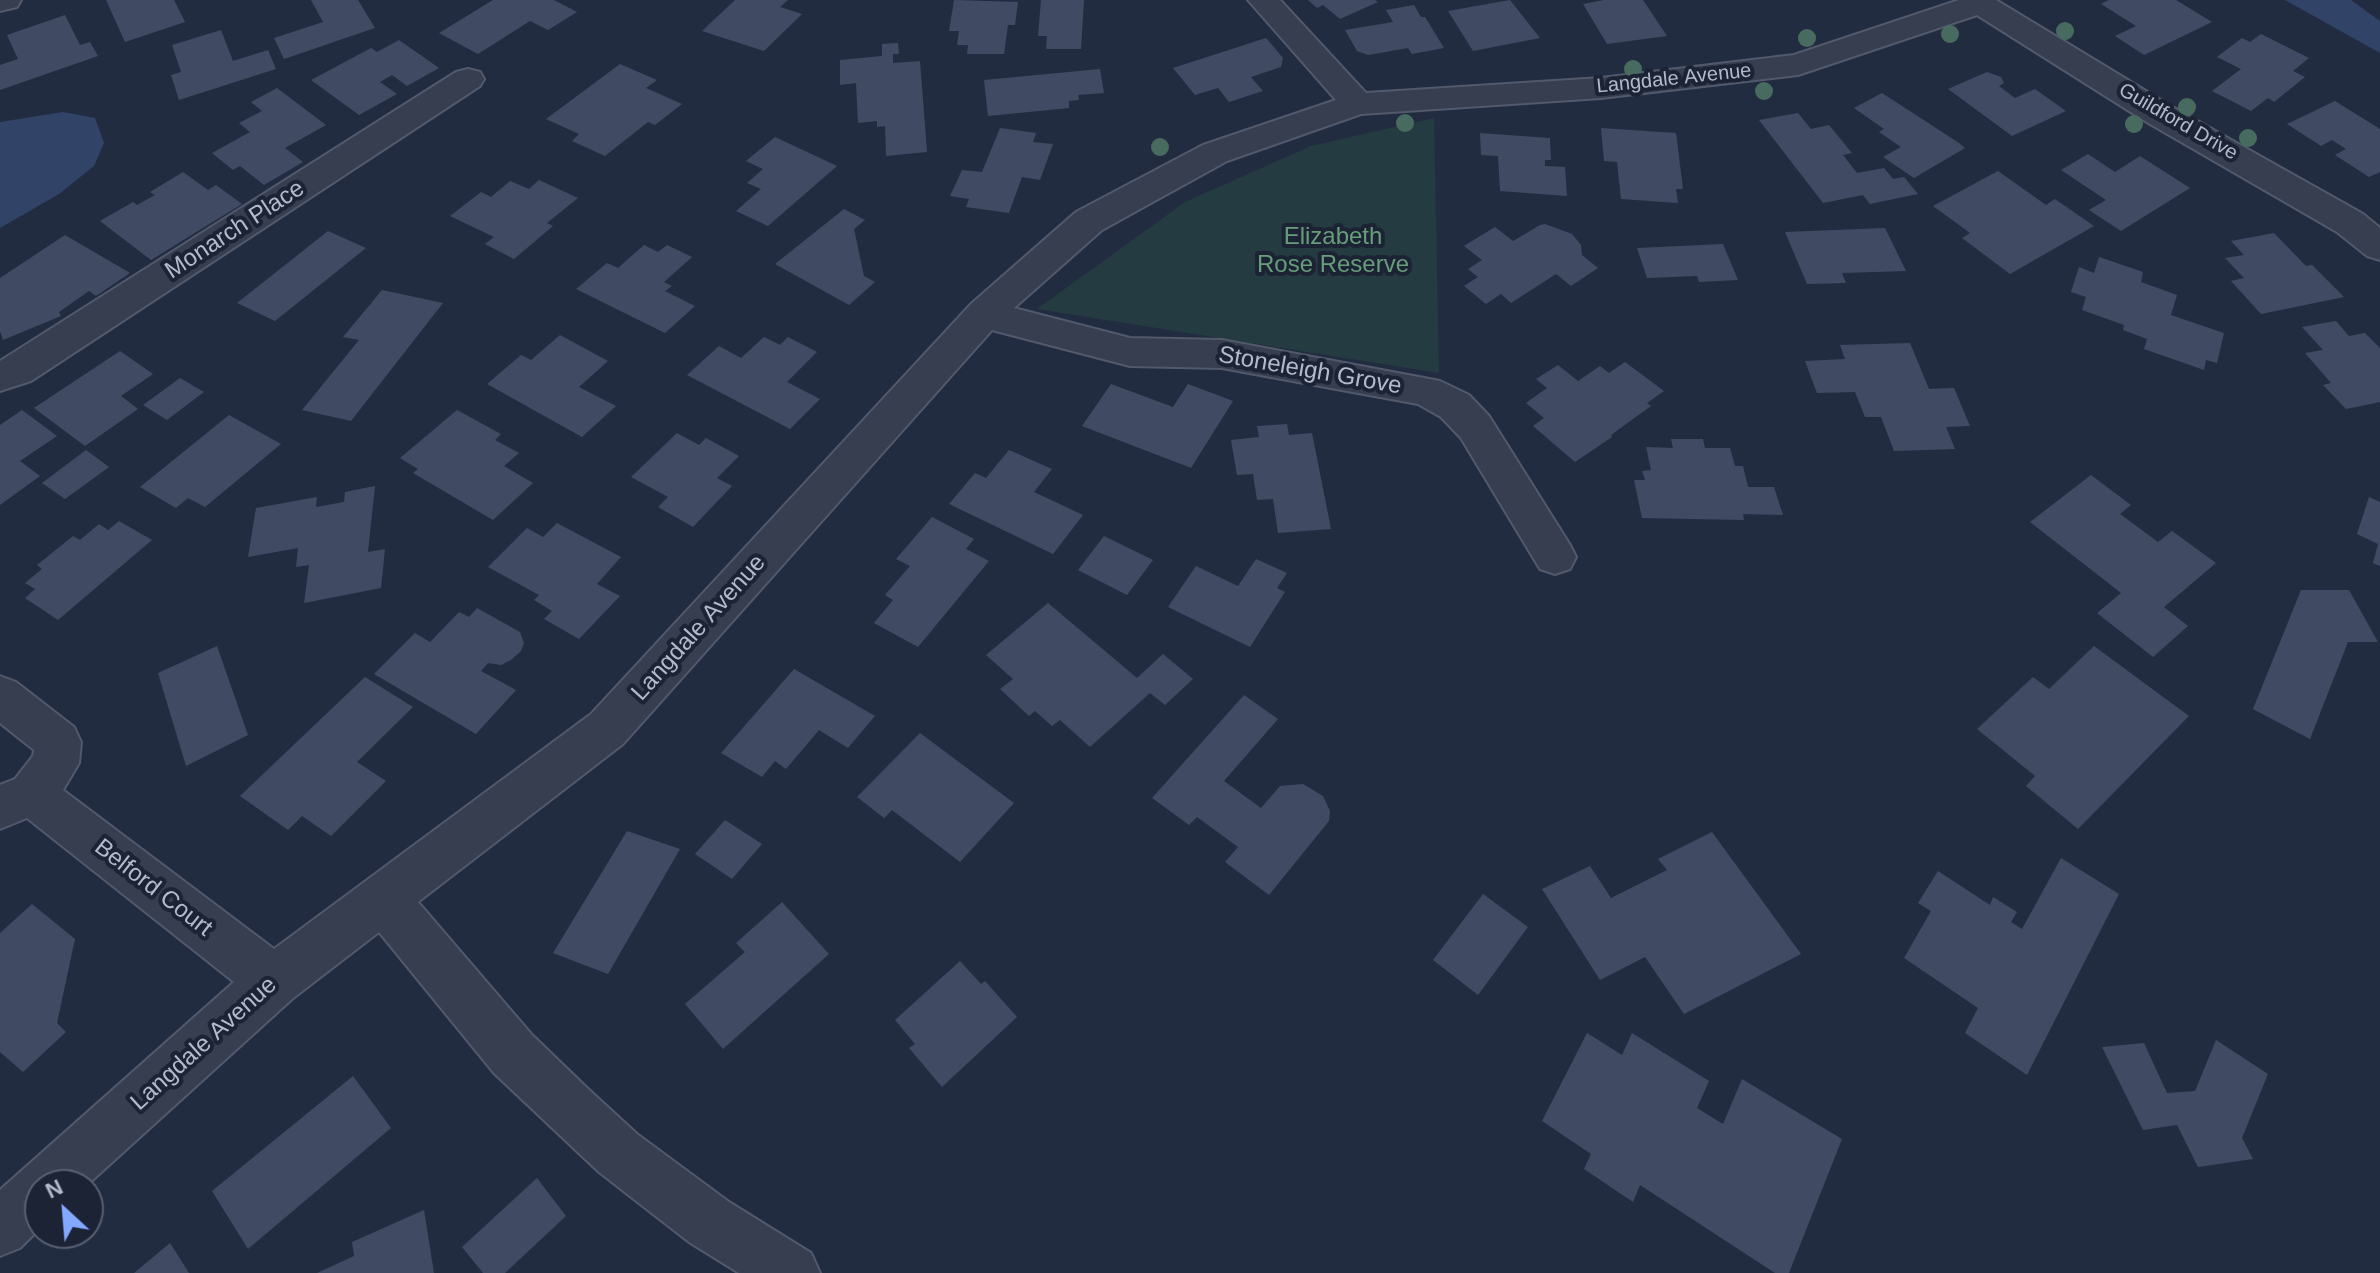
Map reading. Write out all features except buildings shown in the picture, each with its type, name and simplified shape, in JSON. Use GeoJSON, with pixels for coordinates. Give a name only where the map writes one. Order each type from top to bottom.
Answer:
{"type":"FeatureCollection","features":[{"type":"Feature","properties":{"kind":"street"},"geometry":{"type":"LineString","coordinates":[[0,2],[6,0]]}},
{"type":"Feature","properties":{"kind":"street"},"geometry":{"type":"LineString","coordinates":[[1263,0],[1358,104]]}},
{"type":"Feature","properties":{"kind":"street","name":"Langdale Avenue"},"geometry":{"type":"LineString","coordinates":[[64,1169],[274,981],[607,729],[984,314],[1089,221],[1215,153],[1358,104],[1601,88],[1798,65],[1977,2]]}},
{"type":"Feature","properties":{"kind":"street","name":"Guildford Drive"},"geometry":{"type":"LineString","coordinates":[[1977,2],[2157,113],[2350,223],[2380,247]]}},
{"type":"Feature","properties":{"kind":"street","name":"Monarch Place"},"geometry":{"type":"LineString","coordinates":[[0,376],[17,371],[468,79]]}},
{"type":"Feature","properties":{"kind":"street","name":"Stoneleigh Grove"},"geometry":{"type":"LineString","coordinates":[[984,314],[1130,352],[1222,354],[1426,391],[1455,406],[1475,427],[1555,557]]}},
{"type":"Feature","properties":{"kind":"street","name":"Belford Court"},"geometry":{"type":"LineString","coordinates":[[0,696],[58,742],[56,763],[16,800],[274,981]]}},
{"type":"Feature","properties":{"kind":"street"},"geometry":{"type":"LineString","coordinates":[[383,899],[513,1054],[618,1153],[709,1222],[791,1273]]}},
{"type":"Feature","properties":{"kind":"street"},"geometry":{"type":"LineString","coordinates":[[0,1228],[24,1205]]}},
{"type":"Feature","properties":{"kind":"green space","name":"Elizabeth Rose Reserve"},"geometry":{"type":"Polygon","coordinates":[[[1434,118],[1439,373],[1037,309],[1185,202],[1311,146],[1434,118]]]}},
{"type":"Feature","properties":{"kind":"water"},"geometry":{"type":"Polygon","coordinates":[[[2285,0],[2351,0],[2380,21],[2380,53],[2285,0]]]}},
{"type":"Feature","properties":{"kind":"water"},"geometry":{"type":"Polygon","coordinates":[[[63,112],[95,118],[104,143],[94,166],[59,194],[0,228],[0,122],[63,112]]]}}]}
